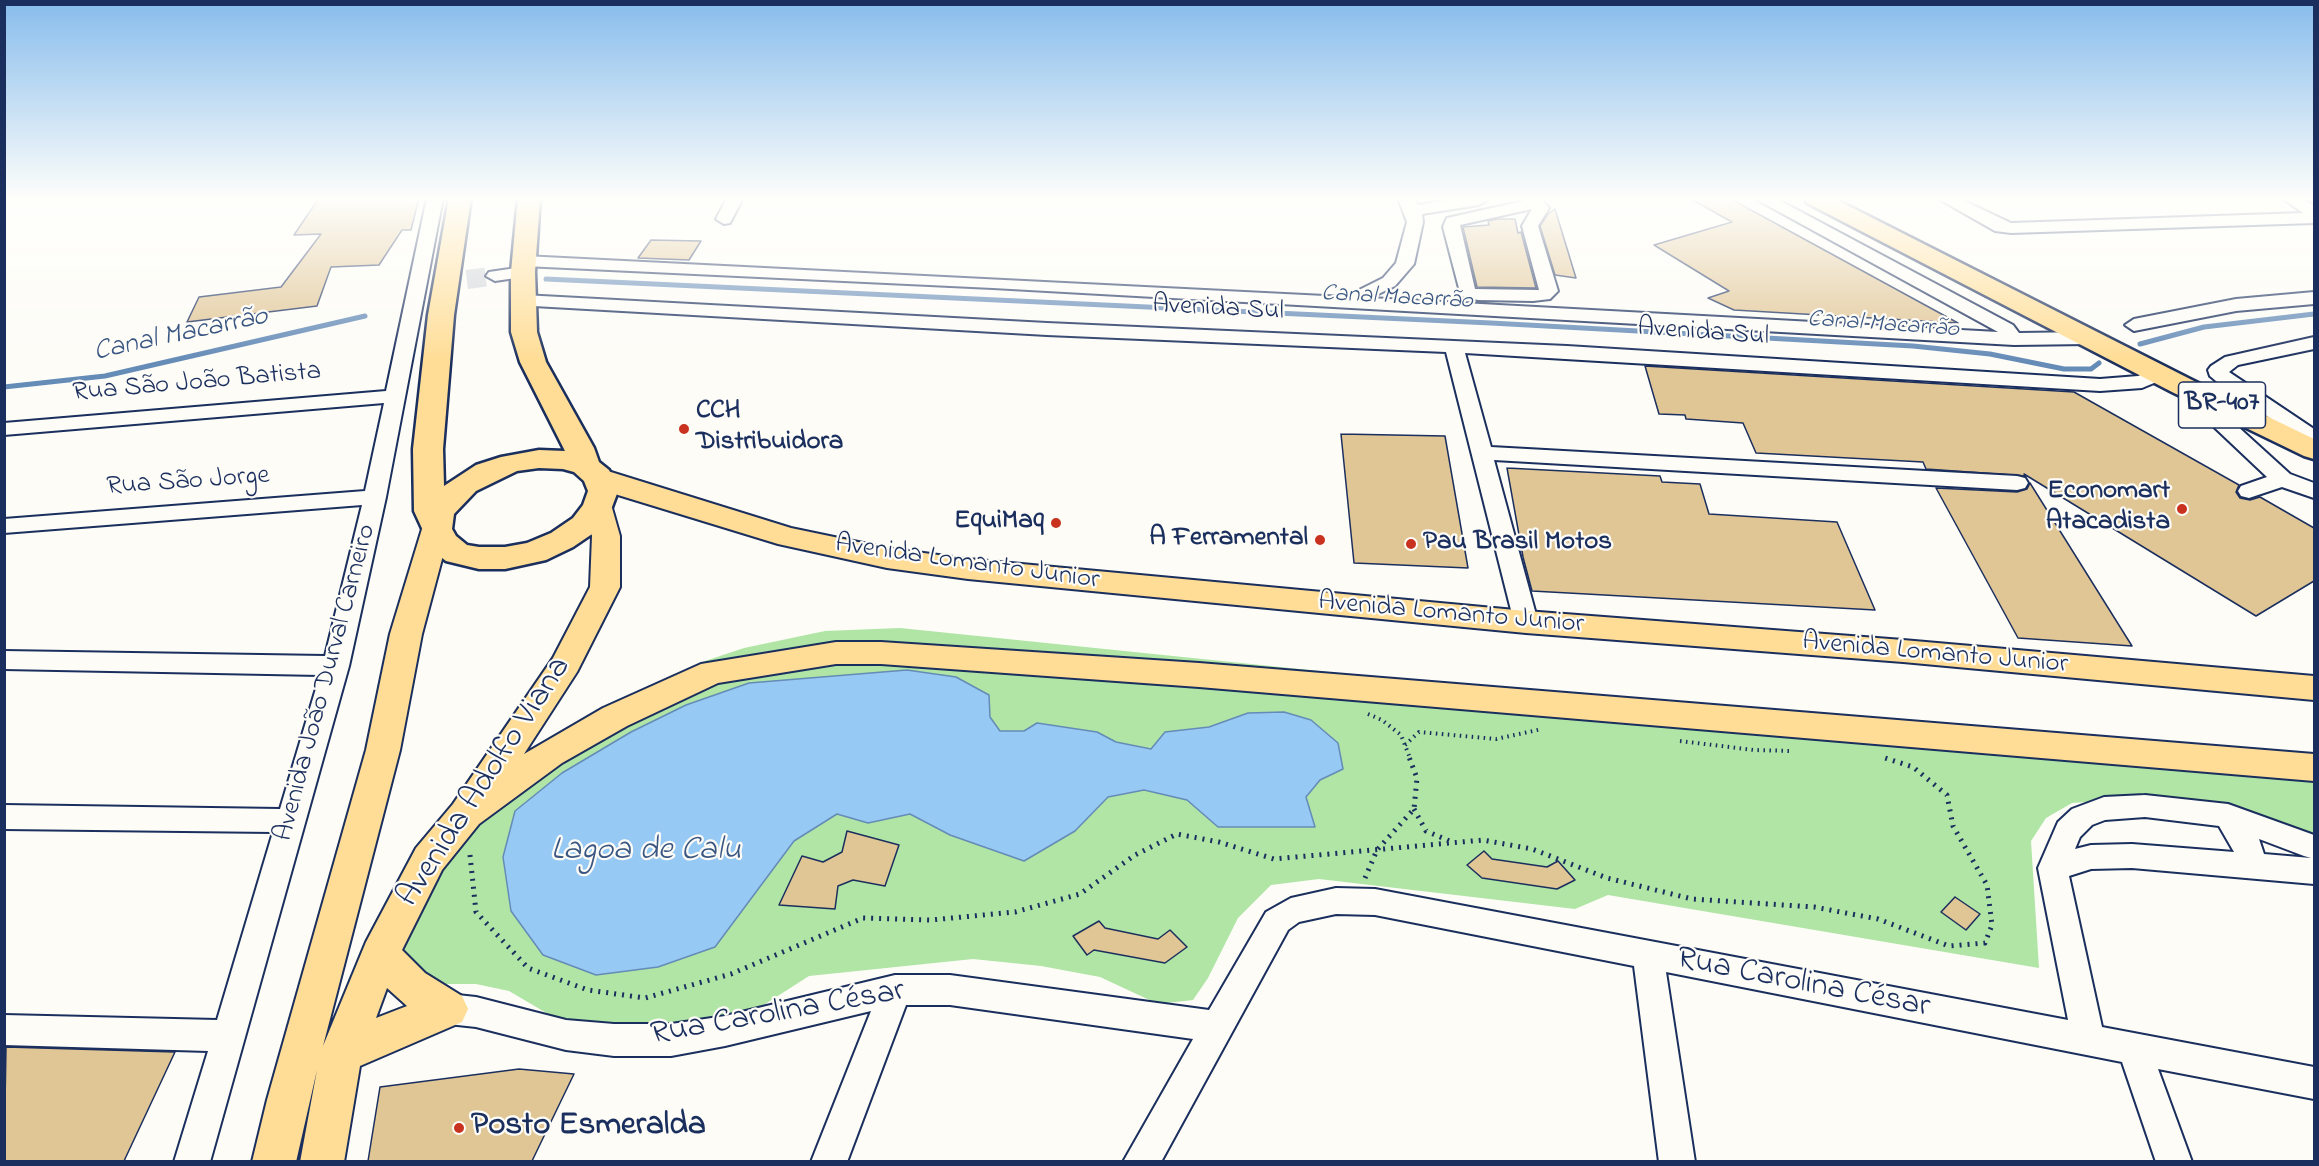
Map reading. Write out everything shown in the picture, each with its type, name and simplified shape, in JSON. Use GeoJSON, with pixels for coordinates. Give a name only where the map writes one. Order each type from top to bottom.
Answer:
{"type":"FeatureCollection","features":[{"type":"Feature","properties":{"kind":"highway"},"geometry":{"type":"LineString","coordinates":[[451,252],[441,315],[428,449],[429,511],[443,543],[458,553],[479,558],[505,558],[535,552],[562,540],[584,525],[594,484],[579,448],[533,362],[524,332],[525,252]]}},
{"type":"Feature","properties":{"kind":"highway","name":"BR-407"},"geometry":{"type":"LineString","coordinates":[[1921,252],[2314,450]]}},
{"type":"Feature","properties":{"kind":"highway"},"geometry":{"type":"LineString","coordinates":[[436,529],[438,514],[449,498],[465,484],[487,472],[512,463],[539,459],[565,460],[594,484]]}},
{"type":"Feature","properties":{"kind":"main road","name":"Avenida Lomanto Junior"},"geometry":{"type":"LineString","coordinates":[[594,484],[628,489],[788,537],[887,558],[1018,575],[1526,622],[1903,651],[2314,688]]}},
{"type":"Feature","properties":{"kind":"main road","name":"Avenida Adolfo Viana"},"geometry":{"type":"LineString","coordinates":[[322,1161],[341,1054],[380,954],[429,859],[470,830],[566,664],[605,587],[606,536],[594,484]]}},
{"type":"Feature","properties":{"kind":"main road"},"geometry":{"type":"LineString","coordinates":[[274,1161],[288,1100],[383,750],[406,634],[436,529]]}},
{"type":"Feature","properties":{"kind":"main road"},"geometry":{"type":"LineString","coordinates":[[470,830],[550,754],[615,717],[712,672],[836,653],[881,653],[1187,674],[2314,768]]}},
{"type":"Feature","properties":{"kind":"main road"},"geometry":{"type":"LineString","coordinates":[[380,954],[411,986],[448,1009]]}},
{"type":"Feature","properties":{"kind":"main road"},"geometry":{"type":"LineString","coordinates":[[341,1054],[383,1034],[448,1009]]}},
{"type":"Feature","properties":{"kind":"street","name":"Avenida João Durval Carneiro"},"geometry":{"type":"LineString","coordinates":[[192,1161],[227,1036],[293,821],[336,666],[375,497],[395,396],[429,284],[431,252]]}},
{"type":"Feature","properties":{"kind":"street"},"geometry":{"type":"LineString","coordinates":[[1342,301],[1373,291],[1389,282],[1405,264],[1408,252]]}},
{"type":"Feature","properties":{"kind":"street"},"geometry":{"type":"LineString","coordinates":[[1457,252],[1467,292],[1478,295],[1533,297],[1547,294],[1549,291],[1538,252]]}},
{"type":"Feature","properties":{"kind":"street"},"geometry":{"type":"LineString","coordinates":[[1863,252],[2006,329],[2014,339]]}},
{"type":"Feature","properties":{"kind":"street","name":"Avenida Sul"},"geometry":{"type":"LineString","coordinates":[[495,276],[524,266],[1342,301],[2014,339],[2108,348]]}},
{"type":"Feature","properties":{"kind":"street"},"geometry":{"type":"LineString","coordinates":[[2134,326],[2236,305],[2314,298]]}},
{"type":"Feature","properties":{"kind":"street","name":"Avenida Sul"},"geometry":{"type":"LineString","coordinates":[[523,301],[1059,330],[1454,347],[2100,385],[2171,380]]}},
{"type":"Feature","properties":{"kind":"street"},"geometry":{"type":"LineString","coordinates":[[2314,343],[2232,361],[2218,370],[2220,376],[2235,387],[2314,438]]}},
{"type":"Feature","properties":{"kind":"street"},"geometry":{"type":"LineString","coordinates":[[1454,347],[1526,622]]}},
{"type":"Feature","properties":{"kind":"street"},"geometry":{"type":"LineString","coordinates":[[2171,380],[2282,479],[2314,491]]}},
{"type":"Feature","properties":{"kind":"street","name":"Rua São João Batista"},"geometry":{"type":"LineString","coordinates":[[4,429],[395,396]]}},
{"type":"Feature","properties":{"kind":"street"},"geometry":{"type":"LineString","coordinates":[[1482,453],[2017,483]]}},
{"type":"Feature","properties":{"kind":"street"},"geometry":{"type":"LineString","coordinates":[[2249,490],[2282,479]]}},
{"type":"Feature","properties":{"kind":"street","name":"Rua São Jorge"},"geometry":{"type":"LineString","coordinates":[[4,526],[375,497]]}},
{"type":"Feature","properties":{"kind":"street"},"geometry":{"type":"LineString","coordinates":[[4,660],[336,666]]}},
{"type":"Feature","properties":{"kind":"street"},"geometry":{"type":"LineString","coordinates":[[2089,1041],[2066,858],[2068,830],[2082,817],[2104,809],[2145,806],[2192,810],[2228,816],[2314,847]]}},
{"type":"Feature","properties":{"kind":"street"},"geometry":{"type":"LineString","coordinates":[[2228,816],[2247,844],[2252,866]]}},
{"type":"Feature","properties":{"kind":"street"},"geometry":{"type":"LineString","coordinates":[[4,817],[293,821]]}},
{"type":"Feature","properties":{"kind":"street"},"geometry":{"type":"LineString","coordinates":[[2066,858],[2132,856],[2314,871]]}},
{"type":"Feature","properties":{"kind":"street","name":"Rua Carolina César"},"geometry":{"type":"LineString","coordinates":[[448,1009],[476,1012],[566,1035],[614,1040],[671,1040],[725,1031],[895,990],[950,990],[1218,1027],[1277,921],[1291,911],[1314,904],[1354,901],[1375,902],[2314,1083]]}},
{"type":"Feature","properties":{"kind":"street"},"geometry":{"type":"LineString","coordinates":[[1648,954],[1677,1161]]}},
{"type":"Feature","properties":{"kind":"street"},"geometry":{"type":"LineString","coordinates":[[829,1161],[895,990]]}},
{"type":"Feature","properties":{"kind":"street"},"geometry":{"type":"LineString","coordinates":[[1141,1161],[1218,1027]]}},
{"type":"Feature","properties":{"kind":"street"},"geometry":{"type":"LineString","coordinates":[[4,1030],[227,1036]]}},
{"type":"Feature","properties":{"kind":"street"},"geometry":{"type":"LineString","coordinates":[[2134,1049],[2174,1161]]}},
{"type":"Feature","properties":{"kind":"path"},"geometry":{"type":"LineString","coordinates":[[1364,712],[1382,720],[1401,735],[1417,778],[1414,809],[1426,831],[1454,843]]}},
{"type":"Feature","properties":{"kind":"path"},"geometry":{"type":"LineString","coordinates":[[1405,745],[1419,732],[1496,739],[1554,727]]}},
{"type":"Feature","properties":{"kind":"path"},"geometry":{"type":"LineString","coordinates":[[1671,740],[1754,750],[1799,751]]}},
{"type":"Feature","properties":{"kind":"path"},"geometry":{"type":"LineString","coordinates":[[470,830],[470,855],[476,912],[528,968],[588,990],[645,998],[731,974],[794,945],[863,918],[931,920],[1015,912],[1080,894],[1135,855],[1178,834],[1219,842],[1274,860],[1483,840],[1532,849],[1607,878],[1692,899],[1814,907],[1878,919],[1949,946],[1985,943],[1992,926],[1988,885],[1953,826],[1947,795],[1913,767],[1876,755]]}},
{"type":"Feature","properties":{"kind":"path"},"geometry":{"type":"LineString","coordinates":[[1354,901],[1377,850],[1414,809]]}},
{"type":"Feature","properties":{"kind":"green space"},"geometry":{"type":"Polygon","coordinates":[[[900,628],[2314,773],[2314,842],[2255,820],[2129,799],[2072,803],[2046,818],[2031,841],[2039,968],[1608,895],[1575,909],[1319,879],[1271,885],[1238,918],[1208,978],[1193,1000],[1158,1004],[1100,977],[1041,966],[973,959],[809,976],[759,1008],[667,1032],[560,1021],[509,991],[476,984],[431,984],[403,959],[400,937],[448,854],[501,794],[613,710],[705,661],[744,648],[825,631],[900,628]]]}},
{"type":"Feature","properties":{"kind":"water","name":"Lagoa de Calu"},"geometry":{"type":"Polygon","coordinates":[[[907,670],[956,677],[989,695],[990,717],[1000,731],[1024,731],[1037,723],[1097,732],[1116,742],[1151,749],[1165,732],[1209,727],[1248,713],[1284,712],[1311,720],[1338,743],[1343,769],[1320,780],[1306,797],[1315,827],[1218,827],[1187,800],[1144,790],[1108,797],[1075,831],[1024,861],[950,835],[910,814],[868,823],[837,814],[794,841],[715,947],[658,967],[596,975],[543,955],[511,911],[503,857],[515,811],[562,773],[631,732],[686,705],[749,683],[907,670]]]}},
{"type":"Feature","properties":{"kind":"building"},"geometry":{"type":"Polygon","coordinates":[[[307,252],[387,252],[379,265],[331,267],[317,306],[187,322],[199,297],[281,287],[307,252]]]}},
{"type":"Feature","properties":{"kind":"building"},"geometry":{"type":"Polygon","coordinates":[[[642,252],[694,252],[689,260],[638,258],[642,252]]]}},
{"type":"Feature","properties":{"kind":"building"},"geometry":{"type":"Polygon","coordinates":[[[1469,252],[1526,252],[1536,288],[1477,287],[1469,252]]]}},
{"type":"Feature","properties":{"kind":"building"},"geometry":{"type":"Polygon","coordinates":[[[1548,252],[1568,252],[1576,278],[1555,275],[1548,252]]]}},
{"type":"Feature","properties":{"kind":"building"},"geometry":{"type":"Polygon","coordinates":[[[1666,252],[1829,252],[1958,323],[1734,310],[1708,298],[1729,291],[1666,252]]]}},
{"type":"Feature","properties":{"kind":"building","name":"Economart Atacadista"},"geometry":{"type":"Polygon","coordinates":[[[1645,366],[2074,392],[2239,485],[2236,492],[2240,498],[2250,500],[2260,497],[2314,528],[2314,581],[2256,616],[2024,474],[2026,476],[1926,469],[1923,462],[1756,453],[1743,423],[1686,419],[1685,415],[1659,414],[1645,366]]]}},
{"type":"Feature","properties":{"kind":"building"},"geometry":{"type":"Polygon","coordinates":[[[1341,434],[1445,436],[1468,568],[1354,563],[1341,434]]]}},
{"type":"Feature","properties":{"kind":"building"},"geometry":{"type":"Polygon","coordinates":[[[1507,468],[1660,476],[1662,482],[1700,484],[1709,514],[1837,522],[1875,610],[1532,591],[1523,557],[1507,468]]]}},
{"type":"Feature","properties":{"kind":"building"},"geometry":{"type":"Polygon","coordinates":[[[2030,483],[2132,646],[2018,638],[1936,488],[2017,492],[2027,489],[2030,483]]]}},
{"type":"Feature","properties":{"kind":"building"},"geometry":{"type":"Polygon","coordinates":[[[847,831],[899,845],[885,886],[853,880],[838,886],[835,909],[779,905],[802,856],[823,862],[842,852],[847,831]]]}},
{"type":"Feature","properties":{"kind":"building"},"geometry":{"type":"Polygon","coordinates":[[[1484,851],[1492,859],[1547,867],[1558,861],[1575,880],[1557,889],[1482,878],[1467,865],[1484,851]]]}},
{"type":"Feature","properties":{"kind":"building"},"geometry":{"type":"Polygon","coordinates":[[[1955,897],[1980,914],[1966,930],[1941,912],[1955,897]]]}},
{"type":"Feature","properties":{"kind":"building"},"geometry":{"type":"Polygon","coordinates":[[[1099,921],[1105,928],[1158,939],[1170,930],[1187,947],[1165,963],[1094,950],[1087,955],[1073,936],[1099,921]]]}},
{"type":"Feature","properties":{"kind":"building"},"geometry":{"type":"Polygon","coordinates":[[[6,1047],[175,1052],[124,1161],[4,1161],[6,1047]]]}},
{"type":"Feature","properties":{"kind":"building"},"geometry":{"type":"Polygon","coordinates":[[[519,1069],[574,1074],[532,1161],[368,1161],[380,1087],[519,1069]]]}},
{"type":"Feature","properties":{"kind":"waterway","name":"Canal Macarrão"},"geometry":{"type":"LineString","coordinates":[[546,279],[1491,323],[1913,346],[1990,354],[2064,369],[2091,369],[2099,363]]}},
{"type":"Feature","properties":{"kind":"waterway","name":"Canal Macarrão"},"geometry":{"type":"LineString","coordinates":[[2140,344],[2204,327],[2314,314]]}},
{"type":"Feature","properties":{"kind":"waterway","name":"Canal Macarrão"},"geometry":{"type":"LineString","coordinates":[[4,387],[105,376],[365,316]]}},
{"type":"Feature","properties":{"kind":"tunnel"},"geometry":{"type":"LineString","coordinates":[[439,283],[495,276]]}},
{"type":"Feature","properties":{"kind":"place","name":"CCH Distribuidora"},"geometry":{"type":"Point","coordinates":[684,429]}},
{"type":"Feature","properties":{"kind":"place","name":"Economart Atacadista"},"geometry":{"type":"Point","coordinates":[2182,509]}},
{"type":"Feature","properties":{"kind":"place","name":"EquiMaq"},"geometry":{"type":"Point","coordinates":[1056,523]}},
{"type":"Feature","properties":{"kind":"place","name":"A Ferramental"},"geometry":{"type":"Point","coordinates":[1320,540]}},
{"type":"Feature","properties":{"kind":"place","name":"Pau Brasil Motos"},"geometry":{"type":"Point","coordinates":[1411,544]}},
{"type":"Feature","properties":{"kind":"place","name":"Posto Esmeralda"},"geometry":{"type":"Point","coordinates":[459,1128]}}]}
